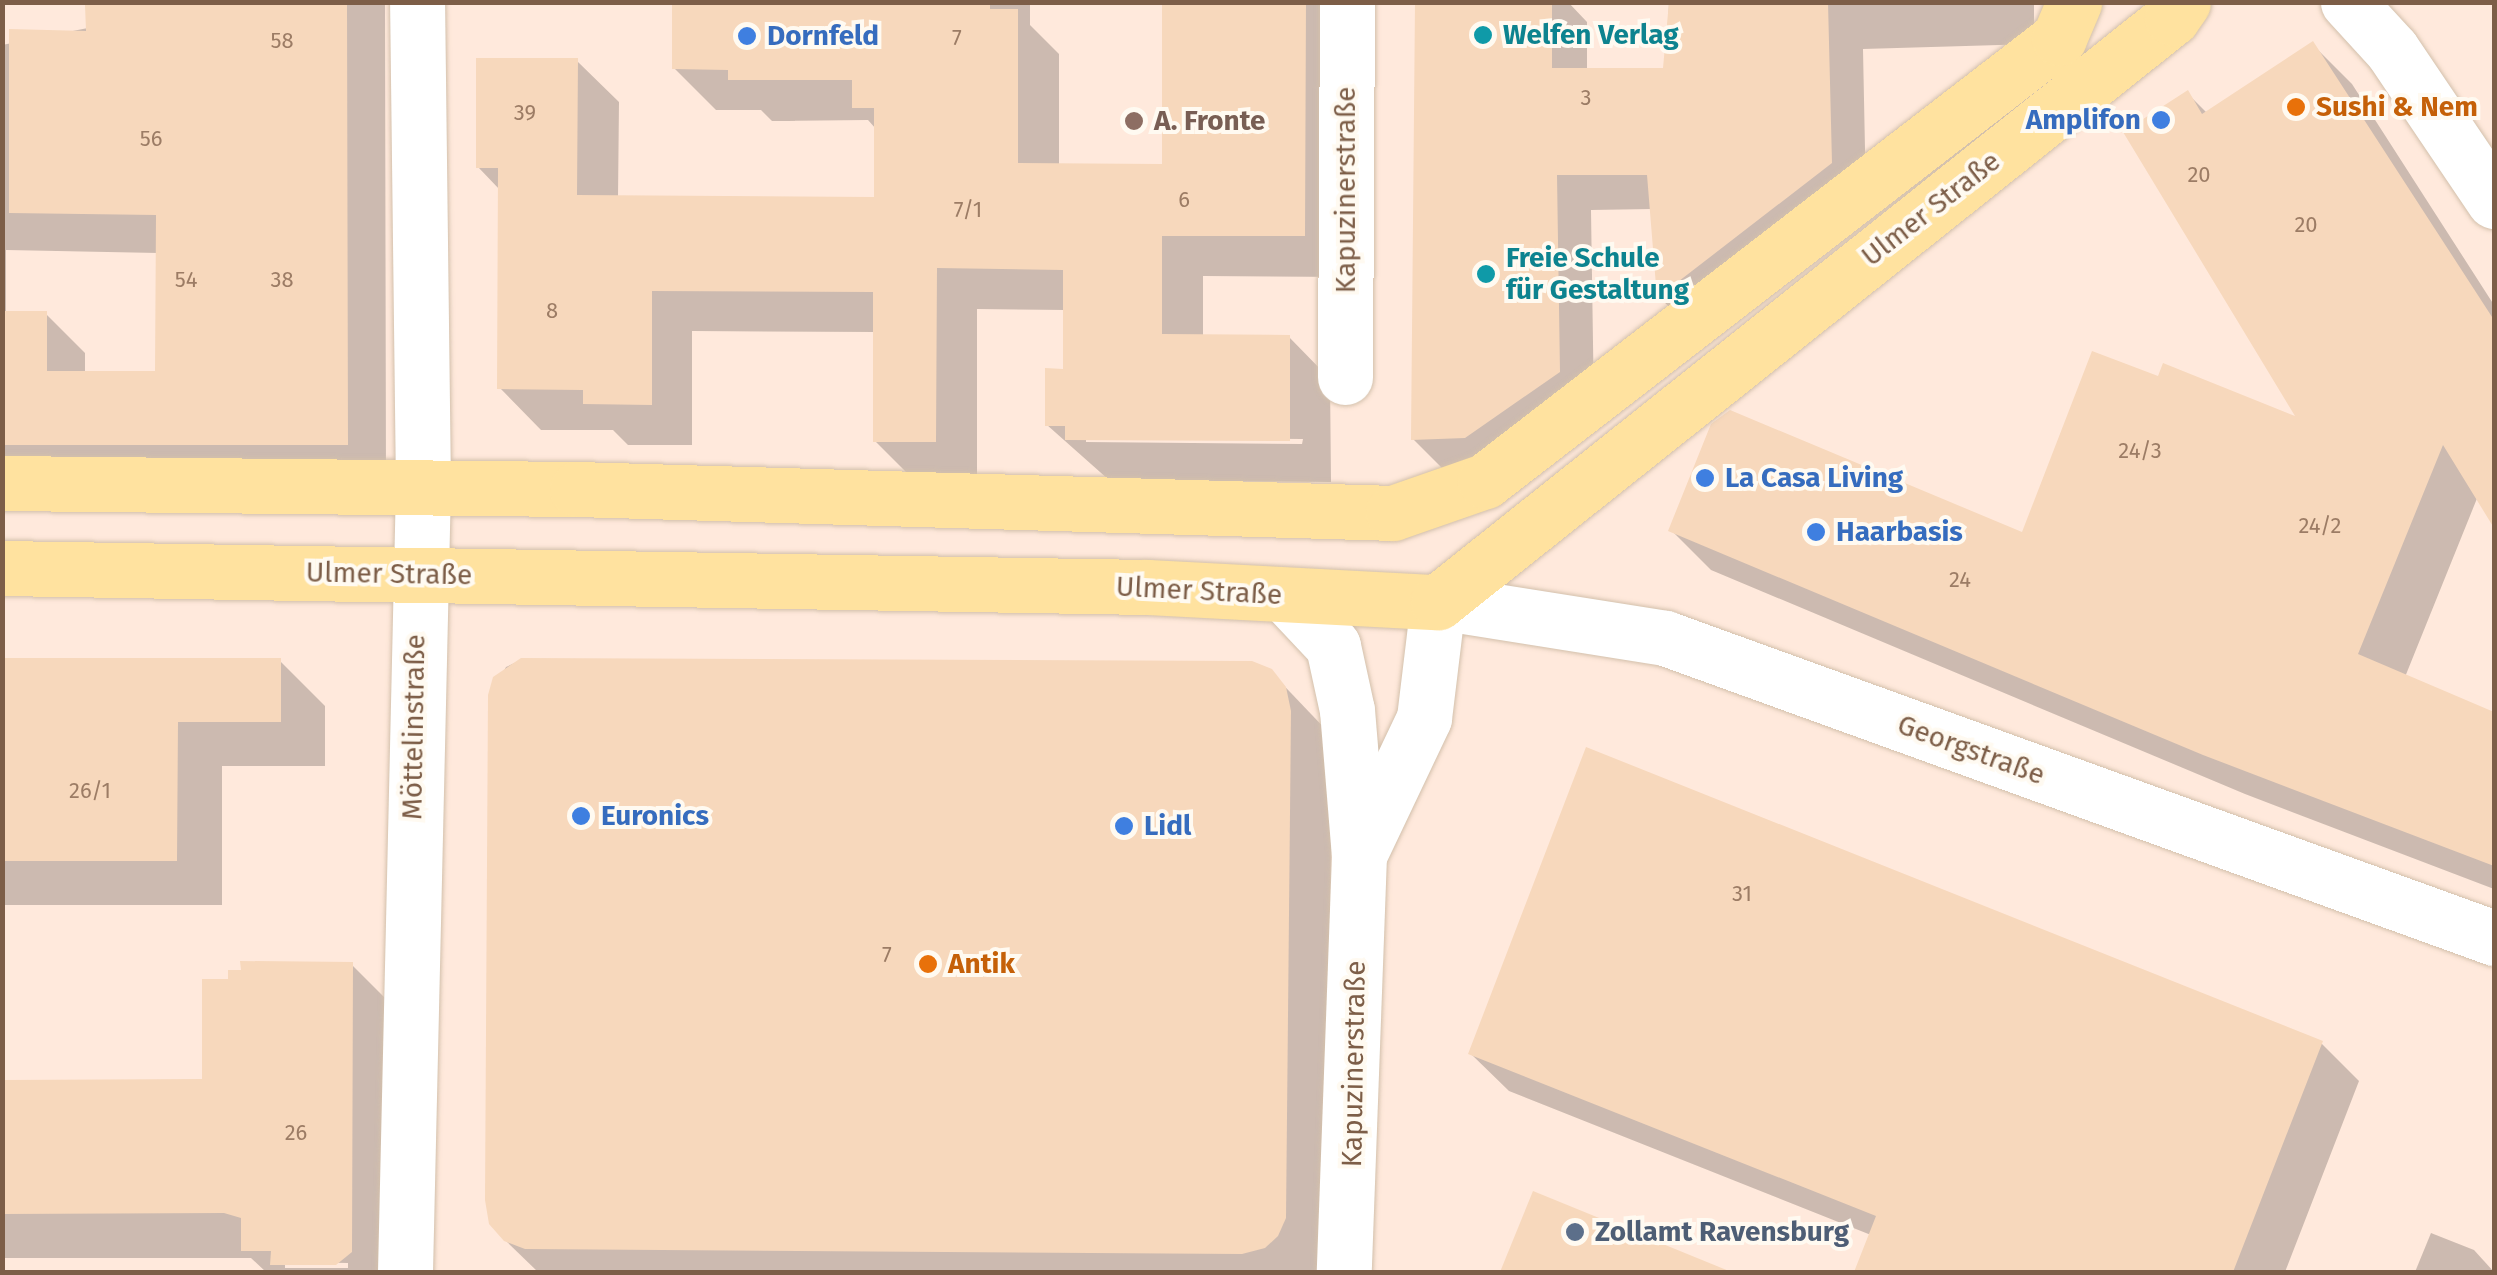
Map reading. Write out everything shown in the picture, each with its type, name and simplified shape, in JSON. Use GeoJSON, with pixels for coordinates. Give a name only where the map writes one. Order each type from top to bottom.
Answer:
{"type":"FeatureCollection","features":[{"type":"Feature","properties":{"kind":"main road","name":"Ulmer Straße"},"geometry":{"type":"LineString","coordinates":[[2,568],[418,574],[1438,602],[2142,42],[2182,2]]}},
{"type":"Feature","properties":{"kind":"main road","name":"Ulmer Straße"},"geometry":{"type":"LineString","coordinates":[[2,484],[423,486],[1393,513],[1484,481],[2067,20]]}},
{"type":"Feature","properties":{"kind":"street","name":"Möttelinstraße"},"geometry":{"type":"LineString","coordinates":[[406,1272],[418,574],[423,486],[417,2]]}},
{"type":"Feature","properties":{"kind":"street","name":"Kapuzinerstraße"},"geometry":{"type":"LineString","coordinates":[[1345,377],[1347,2]]}},
{"type":"Feature","properties":{"kind":"street","name":"Ulmer Straße"},"geometry":{"type":"LineString","coordinates":[[2067,20],[2100,2]]}},
{"type":"Feature","properties":{"kind":"street"},"geometry":{"type":"LineString","coordinates":[[2348,2],[2392,50],[2494,201]]}},
{"type":"Feature","properties":{"kind":"street","name":"Kapuzinerstraße"},"geometry":{"type":"LineString","coordinates":[[1285,596],[1333,646],[1348,710],[1359,854],[1344,1272]]}},
{"type":"Feature","properties":{"kind":"street","name":"Kapuzinerstraße"},"geometry":{"type":"LineString","coordinates":[[1359,854],[1424,718],[1438,602]]}},
{"type":"Feature","properties":{"kind":"street","name":"Georgstraße"},"geometry":{"type":"LineString","coordinates":[[1438,602],[1665,638],[2494,938]]}},
{"type":"Feature","properties":{"kind":"shaded area"},"geometry":{"type":"Polygon","coordinates":[[[3,3],[2494,3],[2494,1272],[3,1272],[3,3]]]}},
{"type":"Feature","properties":{"kind":"building"},"geometry":{"type":"Polygon","coordinates":[[[347,2],[348,445],[2,445],[2,311],[47,311],[47,371],[155,371],[156,215],[9,213],[9,29],[86,31],[85,5],[347,2]]]}},
{"type":"Feature","properties":{"kind":"building"},"geometry":{"type":"Polygon","coordinates":[[[672,2],[990,2],[990,9],[1018,9],[1018,163],[1162,164],[1162,2],[1306,2],[1305,236],[1162,236],[1162,334],[1290,335],[1290,441],[1065,440],[1065,426],[1045,426],[1045,368],[1063,369],[1063,270],[937,268],[936,442],[873,442],[873,292],[652,291],[652,405],[583,404],[583,390],[497,389],[498,168],[476,168],[476,58],[578,58],[577,195],[874,197],[874,108],[852,108],[852,80],[728,80],[728,70],[672,69],[672,2]]]}},
{"type":"Feature","properties":{"kind":"building"},"geometry":{"type":"Polygon","coordinates":[[[1415,2],[1552,2],[1552,68],[1663,68],[1669,2],[1828,2],[1832,163],[1657,298],[1647,175],[1557,175],[1560,372],[1465,438],[1411,440],[1415,2]]]}},
{"type":"Feature","properties":{"kind":"building"},"geometry":{"type":"Polygon","coordinates":[[[2313,41],[2494,320],[2494,528],[2443,445],[2358,654],[2494,712],[2494,866],[2203,755],[1668,531],[1711,424],[1730,410],[2022,532],[2092,351],[2158,376],[2163,363],[2295,416],[2123,132],[2188,90],[2202,114],[2313,41]]]}},
{"type":"Feature","properties":{"kind":"building"},"geometry":{"type":"Polygon","coordinates":[[[2,658],[281,658],[281,722],[178,722],[177,861],[2,861],[2,658]]]}},
{"type":"Feature","properties":{"kind":"building"},"geometry":{"type":"Polygon","coordinates":[[[521,658],[1252,661],[1272,669],[1286,687],[1291,711],[1286,1218],[1278,1236],[1265,1248],[1242,1254],[525,1249],[504,1241],[489,1224],[485,1200],[488,695],[493,677],[521,658]]]}},
{"type":"Feature","properties":{"kind":"building"},"geometry":{"type":"Polygon","coordinates":[[[1586,747],[2323,1041],[2233,1272],[1854,1272],[1876,1216],[1468,1054],[1586,747]]]}},
{"type":"Feature","properties":{"kind":"building"},"geometry":{"type":"Polygon","coordinates":[[[240,961],[353,962],[352,1252],[336,1265],[270,1265],[271,1251],[241,1251],[241,1218],[224,1213],[2,1214],[2,1080],[202,1079],[202,979],[228,979],[228,970],[241,970],[240,961]]]}},
{"type":"Feature","properties":{"kind":"building","name":"Zollamt Ravensburg"},"geometry":{"type":"Polygon","coordinates":[[[1533,1191],[1729,1271],[1729,1272],[1500,1272],[1533,1191]]]}},
{"type":"Feature","properties":{"kind":"place","name":"Welfen Verlag"},"geometry":{"type":"Point","coordinates":[1483,35]}},
{"type":"Feature","properties":{"kind":"place","name":"Dornfeld"},"geometry":{"type":"Point","coordinates":[747,36]}},
{"type":"Feature","properties":{"kind":"place","name":"Sushi & Nem"},"geometry":{"type":"Point","coordinates":[2296,107]}},
{"type":"Feature","properties":{"kind":"place","name":"Amplifon"},"geometry":{"type":"Point","coordinates":[2161,120]}},
{"type":"Feature","properties":{"kind":"place","name":"A. Fronte"},"geometry":{"type":"Point","coordinates":[1134,121]}},
{"type":"Feature","properties":{"kind":"place","name":"Freie Schule für Gestaltung"},"geometry":{"type":"Point","coordinates":[1486,274]}},
{"type":"Feature","properties":{"kind":"place","name":"La Casa Living"},"geometry":{"type":"Point","coordinates":[1705,478]}},
{"type":"Feature","properties":{"kind":"place","name":"Haarbasis"},"geometry":{"type":"Point","coordinates":[1816,532]}},
{"type":"Feature","properties":{"kind":"place","name":"Euronics"},"geometry":{"type":"Point","coordinates":[581,816]}},
{"type":"Feature","properties":{"kind":"place","name":"Lidl"},"geometry":{"type":"Point","coordinates":[1124,826]}},
{"type":"Feature","properties":{"kind":"place","name":"Antik"},"geometry":{"type":"Point","coordinates":[928,964]}},
{"type":"Feature","properties":{"kind":"place","name":"Zollamt Ravensburg"},"geometry":{"type":"Point","coordinates":[1575,1232]}}]}
